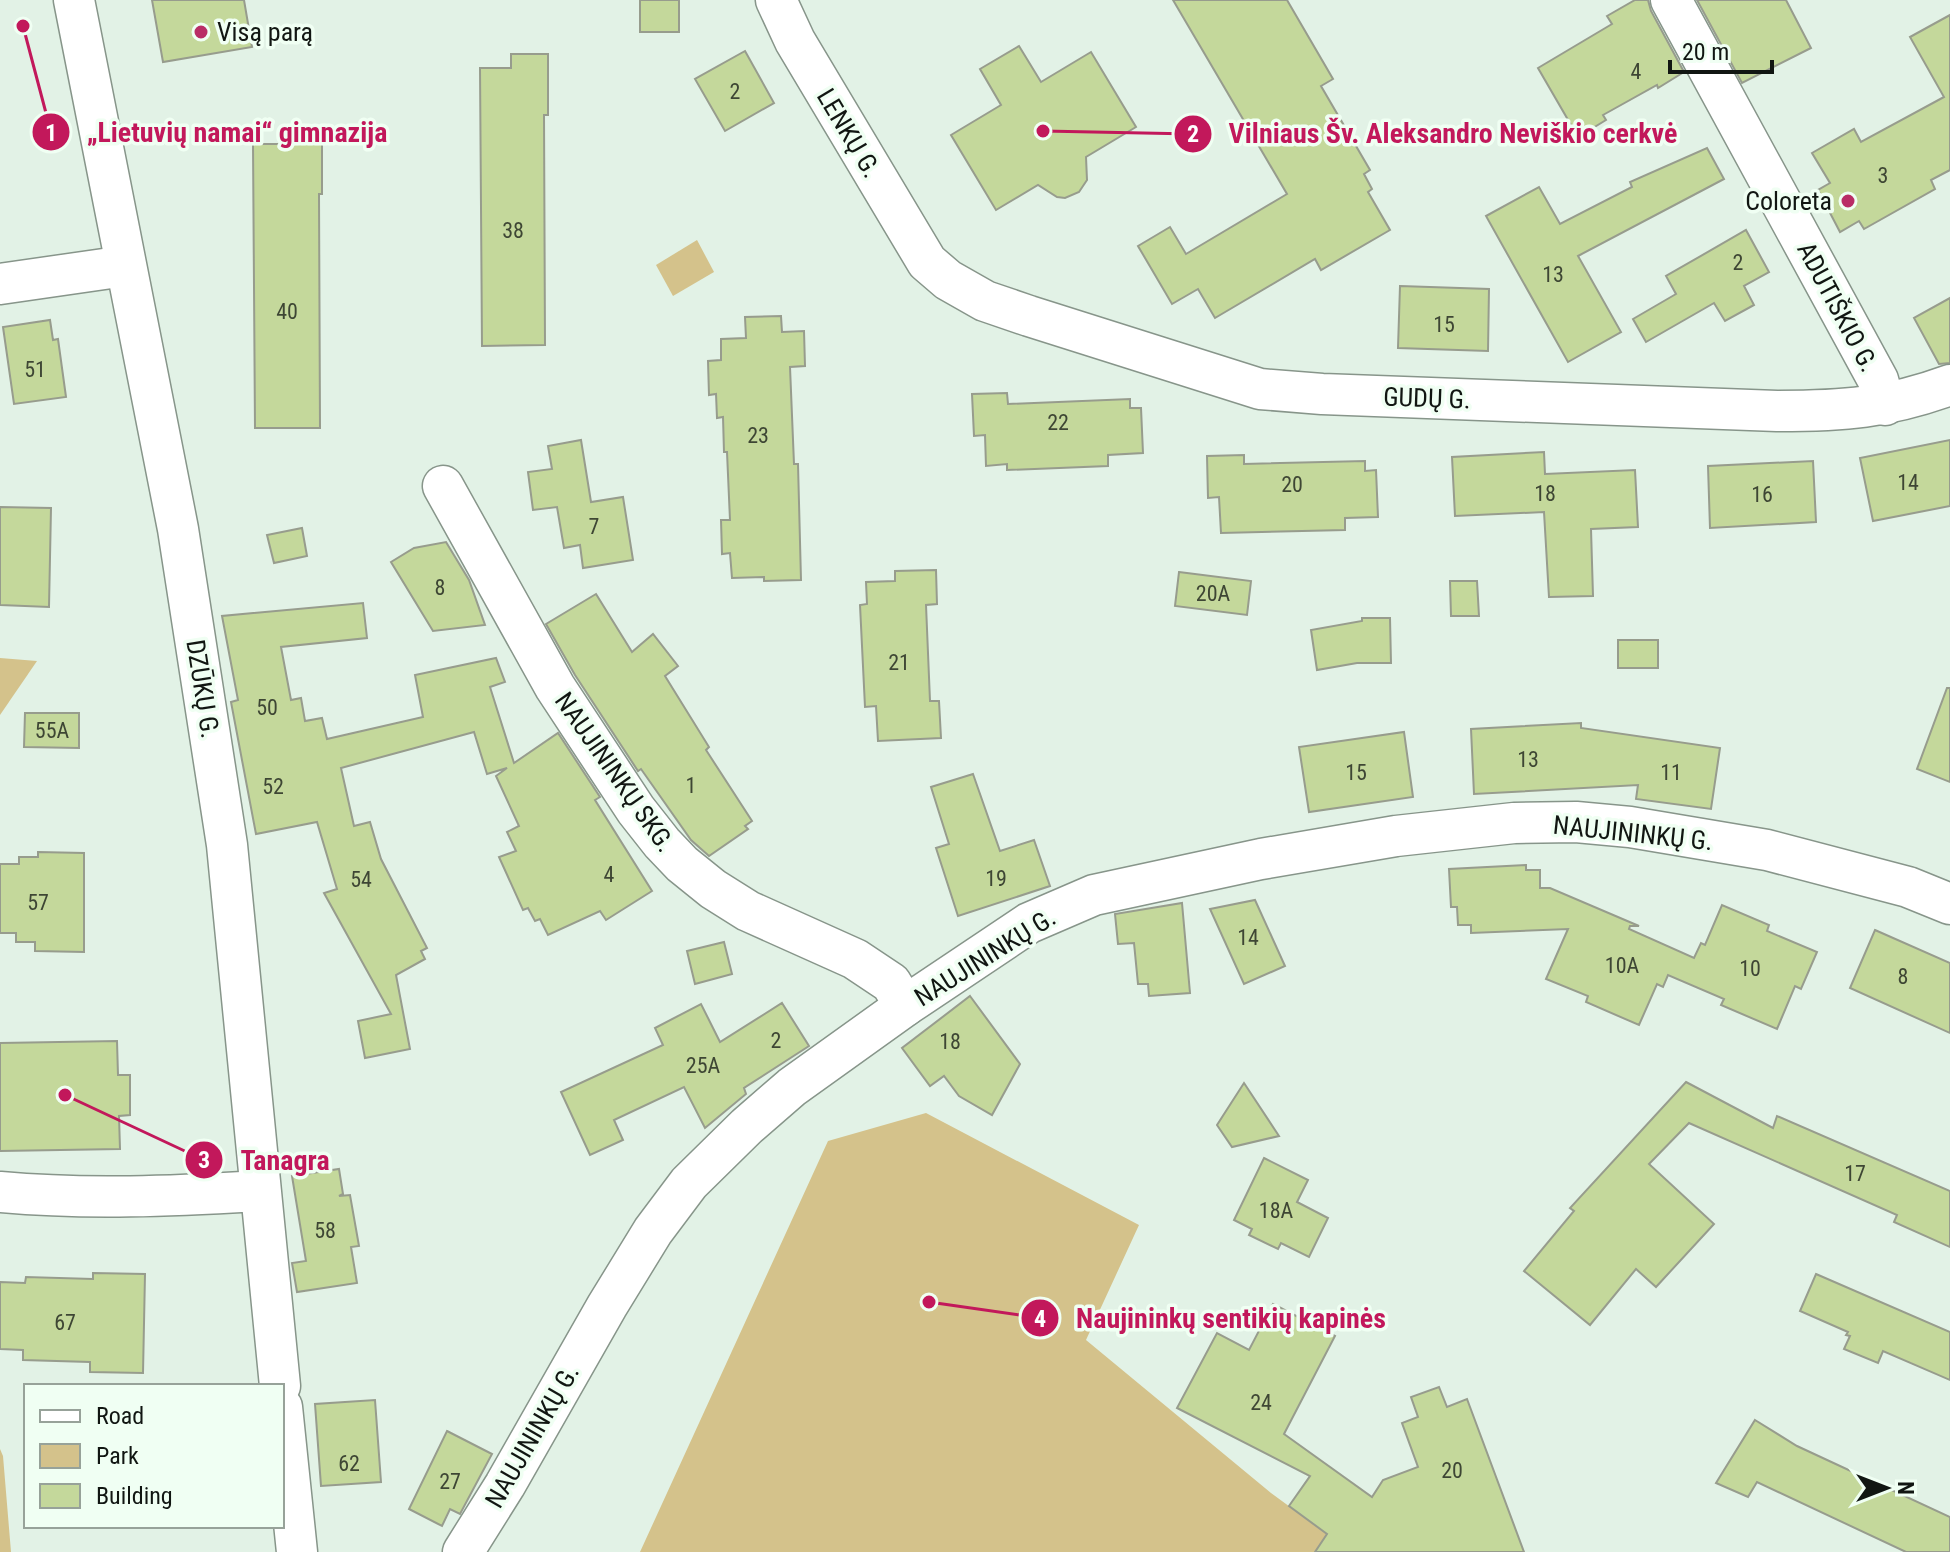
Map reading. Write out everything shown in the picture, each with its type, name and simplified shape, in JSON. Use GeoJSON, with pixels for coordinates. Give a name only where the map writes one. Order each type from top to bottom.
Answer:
{"type":"FeatureCollection","features":[{"type":"Feature","properties":{"kind":"street","name":"DZŪKŲ G."},"geometry":{"type":"LineString","coordinates":[[74,0],[178,529],[227,845],[280,1384]]}},
{"type":"Feature","properties":{"kind":"street","name":"LENKŲ G."},"geometry":{"type":"LineString","coordinates":[[776,0],[795,41],[927,262]]}},
{"type":"Feature","properties":{"kind":"street","name":"ADUTIŠKIO G."},"geometry":{"type":"LineString","coordinates":[[1671,0],[1878,380],[1885,405]]}},
{"type":"Feature","properties":{"kind":"street","name":"GUDŲ G."},"geometry":{"type":"LineString","coordinates":[[927,262],[948,280],[985,301],[1260,389],[1322,394],[1840,411],[1885,405],[1950,385]]}},
{"type":"Feature","properties":{"kind":"street"},"geometry":{"type":"LineString","coordinates":[[0,284],[125,266]]}},
{"type":"Feature","properties":{"kind":"street","name":"NAUJININKŲ SKG."},"geometry":{"type":"LineString","coordinates":[[443,486],[555,687],[636,810],[662,843],[713,889],[748,911],[855,959],[891,983],[905,1006]]}},
{"type":"Feature","properties":{"kind":"street","name":"NAUJININKŲ G."},"geometry":{"type":"LineString","coordinates":[[463,1552],[505,1485],[614,1294],[653,1231],[689,1183],[792,1087],[1029,923],[1094,895],[1276,856],[1396,836],[1514,823],[1576,822],[1630,827],[1767,850],[1908,887],[1950,904]]}},
{"type":"Feature","properties":{"kind":"street"},"geometry":{"type":"LineString","coordinates":[[0,1192],[64,1197],[260,1191]]}},
{"type":"Feature","properties":{"kind":"street"},"geometry":{"type":"LineString","coordinates":[[284,1426],[297,1552]]}},
{"type":"Feature","properties":{"kind":"green space"},"geometry":{"type":"Polygon","coordinates":[[[697,240],[714,272],[673,296],[656,265],[697,240]]]}},
{"type":"Feature","properties":{"kind":"green space"},"geometry":{"type":"Polygon","coordinates":[[[0,658],[37,661],[0,715],[0,658]]]}},
{"type":"Feature","properties":{"kind":"green space"},"geometry":{"type":"Polygon","coordinates":[[[926,1113],[1139,1225],[1086,1340],[1271,1493],[1327,1534],[1333,1552],[640,1552],[828,1141],[926,1113]]]}},
{"type":"Feature","properties":{"kind":"green space"},"geometry":{"type":"Polygon","coordinates":[[[0,1449],[3,1456],[11,1552],[0,1552],[0,1449]]]}},
{"type":"Feature","properties":{"kind":"building"},"geometry":{"type":"Polygon","coordinates":[[[152,0],[244,0],[252,47],[163,62],[152,0]]]}},
{"type":"Feature","properties":{"kind":"building"},"geometry":{"type":"Polygon","coordinates":[[[640,0],[679,0],[679,32],[640,32],[640,0]]]}},
{"type":"Feature","properties":{"kind":"building"},"geometry":{"type":"Polygon","coordinates":[[[1173,0],[1287,0],[1333,79],[1321,86],[1370,170],[1364,174],[1372,189],[1368,192],[1390,230],[1321,270],[1315,259],[1215,318],[1198,289],[1172,304],[1138,246],[1170,227],[1186,254],[1287,194],[1173,0]]]}},
{"type":"Feature","properties":{"kind":"building"},"geometry":{"type":"Polygon","coordinates":[[[1635,0],[1648,0],[1684,72],[1603,115],[1606,120],[1578,137],[1538,68],[1612,24],[1607,16],[1635,0]]]}},
{"type":"Feature","properties":{"kind":"building"},"geometry":{"type":"Polygon","coordinates":[[[1697,0],[1786,0],[1811,48],[1742,83],[1697,0]]]}},
{"type":"Feature","properties":{"kind":"building"},"geometry":{"type":"Polygon","coordinates":[[[1950,15],[1950,170],[1931,180],[1935,189],[1864,229],[1859,221],[1840,232],[1818,190],[1830,183],[1812,153],[1854,129],[1861,142],[1944,97],[1910,37],[1950,15]]]}},
{"type":"Feature","properties":{"kind":"building"},"geometry":{"type":"Polygon","coordinates":[[[1019,46],[1041,82],[1091,52],[1136,127],[1086,157],[1087,180],[1079,192],[1065,198],[1057,197],[1038,185],[996,210],[951,135],[1001,105],[980,69],[1019,46]]]}},
{"type":"Feature","properties":{"kind":"building"},"geometry":{"type":"Polygon","coordinates":[[[745,51],[774,103],[725,131],[695,79],[745,51]]]}},
{"type":"Feature","properties":{"kind":"building"},"geometry":{"type":"Polygon","coordinates":[[[511,54],[548,54],[548,115],[544,115],[545,345],[482,346],[480,68],[511,68],[511,54]]]}},
{"type":"Feature","properties":{"kind":"building"},"geometry":{"type":"Polygon","coordinates":[[[285,131],[322,131],[322,194],[319,194],[320,428],[255,428],[253,144],[285,144],[285,131]]]}},
{"type":"Feature","properties":{"kind":"building"},"geometry":{"type":"Polygon","coordinates":[[[1707,148],[1724,179],[1578,256],[1621,332],[1568,362],[1486,216],[1539,187],[1560,224],[1632,187],[1630,182],[1707,148]]]}},
{"type":"Feature","properties":{"kind":"building"},"geometry":{"type":"Polygon","coordinates":[[[1746,230],[1769,272],[1744,286],[1754,305],[1725,321],[1714,303],[1646,342],[1633,319],[1676,294],[1666,276],[1746,230]]]}},
{"type":"Feature","properties":{"kind":"building"},"geometry":{"type":"Polygon","coordinates":[[[1400,286],[1489,289],[1488,351],[1398,348],[1400,286]]]}},
{"type":"Feature","properties":{"kind":"building"},"geometry":{"type":"Polygon","coordinates":[[[1950,298],[1950,363],[1939,364],[1914,318],[1950,298]]]}},
{"type":"Feature","properties":{"kind":"building"},"geometry":{"type":"Polygon","coordinates":[[[781,316],[782,332],[804,331],[805,366],[790,367],[794,464],[798,464],[801,580],[732,578],[730,553],[722,554],[721,520],[730,520],[727,452],[724,452],[723,417],[717,418],[716,394],[709,395],[708,361],[721,360],[721,339],[746,338],[745,317],[781,316]]]}},
{"type":"Feature","properties":{"kind":"building"},"geometry":{"type":"Polygon","coordinates":[[[50,320],[53,340],[58,339],[66,397],[14,404],[3,327],[50,320]]]}},
{"type":"Feature","properties":{"kind":"building"},"geometry":{"type":"Polygon","coordinates":[[[1007,393],[1008,404],[1130,399],[1130,408],[1141,408],[1143,453],[1108,455],[1108,466],[1007,470],[1007,464],[986,466],[985,435],[974,436],[972,394],[1007,393]]]}},
{"type":"Feature","properties":{"kind":"building"},"geometry":{"type":"Polygon","coordinates":[[[581,440],[591,502],[623,497],[633,560],[583,568],[580,545],[564,548],[557,507],[533,510],[528,472],[552,469],[548,446],[581,440]]]}},
{"type":"Feature","properties":{"kind":"building"},"geometry":{"type":"Polygon","coordinates":[[[1950,440],[1950,506],[1873,521],[1860,458],[1950,440]]]}},
{"type":"Feature","properties":{"kind":"building"},"geometry":{"type":"Polygon","coordinates":[[[1544,452],[1545,474],[1635,470],[1638,527],[1591,529],[1593,596],[1549,597],[1544,512],[1455,516],[1452,457],[1544,452]]]}},
{"type":"Feature","properties":{"kind":"building"},"geometry":{"type":"Polygon","coordinates":[[[1244,455],[1244,464],[1365,461],[1365,471],[1376,470],[1378,517],[1345,518],[1345,530],[1221,533],[1219,497],[1208,498],[1207,456],[1244,455]]]}},
{"type":"Feature","properties":{"kind":"building"},"geometry":{"type":"Polygon","coordinates":[[[1813,461],[1816,522],[1710,528],[1708,466],[1813,461]]]}},
{"type":"Feature","properties":{"kind":"building"},"geometry":{"type":"Polygon","coordinates":[[[0,507],[51,508],[49,607],[0,605],[0,507]]]}},
{"type":"Feature","properties":{"kind":"building"},"geometry":{"type":"Polygon","coordinates":[[[302,528],[307,556],[274,563],[267,535],[302,528]]]}},
{"type":"Feature","properties":{"kind":"building"},"geometry":{"type":"Polygon","coordinates":[[[446,542],[469,580],[485,625],[433,631],[391,562],[414,548],[446,542]]]}},
{"type":"Feature","properties":{"kind":"building"},"geometry":{"type":"Polygon","coordinates":[[[936,570],[937,604],[926,605],[930,701],[939,701],[941,738],[878,741],[876,706],[865,707],[860,605],[867,604],[866,582],[895,581],[895,571],[936,570]]]}},
{"type":"Feature","properties":{"kind":"building"},"geometry":{"type":"Polygon","coordinates":[[[1179,572],[1251,581],[1247,615],[1175,606],[1179,572]]]}},
{"type":"Feature","properties":{"kind":"building"},"geometry":{"type":"Polygon","coordinates":[[[1450,581],[1477,581],[1479,616],[1451,616],[1450,581]]]}},
{"type":"Feature","properties":{"kind":"building"},"geometry":{"type":"Polygon","coordinates":[[[596,594],[632,652],[653,634],[678,666],[665,676],[709,747],[706,750],[752,821],[745,826],[748,829],[709,856],[691,840],[641,769],[638,771],[575,675],[546,624],[596,594]]]}},
{"type":"Feature","properties":{"kind":"building"},"geometry":{"type":"Polygon","coordinates":[[[363,603],[367,638],[281,647],[291,700],[301,698],[305,721],[322,718],[327,739],[423,717],[415,675],[496,658],[505,682],[490,687],[514,763],[558,733],[600,797],[595,800],[652,891],[606,920],[600,911],[548,935],[540,919],[535,921],[528,908],[523,910],[499,857],[516,851],[507,832],[519,826],[496,776],[507,768],[487,774],[474,732],[341,768],[354,826],[370,822],[381,859],[427,948],[421,951],[425,959],[396,975],[410,1049],[365,1058],[358,1021],[391,1014],[324,893],[337,889],[317,822],[256,834],[231,702],[238,700],[222,616],[363,603]]]}},
{"type":"Feature","properties":{"kind":"building"},"geometry":{"type":"Polygon","coordinates":[[[1362,618],[1390,618],[1391,663],[1357,663],[1317,670],[1311,630],[1362,621],[1362,618]]]}},
{"type":"Feature","properties":{"kind":"building"},"geometry":{"type":"Polygon","coordinates":[[[1618,640],[1658,640],[1658,668],[1618,668],[1618,640]]]}},
{"type":"Feature","properties":{"kind":"building"},"geometry":{"type":"Polygon","coordinates":[[[1947,688],[1950,688],[1950,782],[1917,769],[1947,688]]]}},
{"type":"Feature","properties":{"kind":"building"},"geometry":{"type":"Polygon","coordinates":[[[25,713],[79,713],[79,748],[24,747],[25,713]]]}},
{"type":"Feature","properties":{"kind":"building"},"geometry":{"type":"Polygon","coordinates":[[[1581,723],[1581,728],[1720,748],[1711,809],[1636,799],[1638,785],[1474,794],[1471,729],[1581,723]]]}},
{"type":"Feature","properties":{"kind":"building"},"geometry":{"type":"Polygon","coordinates":[[[1404,732],[1413,797],[1309,812],[1299,747],[1404,732]]]}},
{"type":"Feature","properties":{"kind":"building"},"geometry":{"type":"Polygon","coordinates":[[[973,774],[1000,851],[1034,840],[1050,886],[958,916],[936,848],[949,844],[931,787],[973,774]]]}},
{"type":"Feature","properties":{"kind":"building"},"geometry":{"type":"Polygon","coordinates":[[[38,852],[84,853],[84,952],[35,951],[35,942],[16,942],[16,933],[0,933],[0,864],[19,864],[19,857],[38,857],[38,852]]]}},
{"type":"Feature","properties":{"kind":"building"},"geometry":{"type":"Polygon","coordinates":[[[1526,865],[1526,870],[1540,870],[1540,888],[1550,888],[1639,926],[1630,926],[1629,929],[1694,958],[1701,943],[1705,945],[1722,905],[1769,925],[1767,931],[1817,952],[1801,989],[1795,986],[1777,1029],[1721,1005],[1724,999],[1668,975],[1663,987],[1657,984],[1639,1025],[1586,1002],[1588,996],[1546,979],[1568,929],[1471,933],[1471,925],[1458,925],[1457,907],[1451,907],[1449,869],[1526,865]]]}},
{"type":"Feature","properties":{"kind":"building"},"geometry":{"type":"Polygon","coordinates":[[[1255,900],[1285,966],[1244,984],[1210,909],[1255,900]]]}},
{"type":"Feature","properties":{"kind":"building"},"geometry":{"type":"Polygon","coordinates":[[[1182,903],[1190,993],[1149,996],[1148,984],[1138,984],[1134,943],[1118,944],[1115,914],[1182,903]]]}},
{"type":"Feature","properties":{"kind":"building"},"geometry":{"type":"Polygon","coordinates":[[[1875,930],[1950,963],[1950,1033],[1850,988],[1875,930]]]}},
{"type":"Feature","properties":{"kind":"building"},"geometry":{"type":"Polygon","coordinates":[[[724,942],[732,974],[695,984],[687,951],[724,942]]]}},
{"type":"Feature","properties":{"kind":"building"},"geometry":{"type":"Polygon","coordinates":[[[970,996],[1020,1064],[992,1115],[959,1096],[944,1076],[930,1086],[902,1048],[970,996]]]}},
{"type":"Feature","properties":{"kind":"building"},"geometry":{"type":"Polygon","coordinates":[[[782,1003],[809,1046],[744,1088],[746,1094],[705,1128],[684,1087],[614,1120],[623,1140],[590,1155],[561,1092],[663,1045],[655,1028],[701,1004],[720,1042],[782,1003]]]}},
{"type":"Feature","properties":{"kind":"building"},"geometry":{"type":"Polygon","coordinates":[[[117,1041],[118,1075],[130,1075],[130,1115],[119,1116],[120,1149],[0,1151],[0,1043],[117,1041]]]}},
{"type":"Feature","properties":{"kind":"building"},"geometry":{"type":"Polygon","coordinates":[[[1686,1082],[1773,1128],[1777,1116],[1950,1191],[1950,1247],[1894,1222],[1897,1215],[1689,1123],[1649,1164],[1714,1224],[1656,1287],[1636,1269],[1590,1325],[1524,1271],[1574,1211],[1570,1208],[1686,1082]]]}},
{"type":"Feature","properties":{"kind":"building"},"geometry":{"type":"Polygon","coordinates":[[[1244,1083],[1279,1136],[1232,1147],[1217,1125],[1244,1083]]]}},
{"type":"Feature","properties":{"kind":"building"},"geometry":{"type":"Polygon","coordinates":[[[1264,1158],[1308,1180],[1297,1202],[1328,1218],[1309,1257],[1281,1243],[1278,1249],[1249,1235],[1252,1229],[1234,1220],[1264,1158]]]}},
{"type":"Feature","properties":{"kind":"building"},"geometry":{"type":"Polygon","coordinates":[[[339,1169],[343,1194],[339,1196],[350,1195],[359,1246],[351,1247],[357,1283],[297,1292],[292,1263],[306,1261],[292,1176],[339,1169]]]}},
{"type":"Feature","properties":{"kind":"building"},"geometry":{"type":"Polygon","coordinates":[[[93,1273],[145,1274],[143,1373],[90,1372],[90,1362],[23,1360],[23,1350],[0,1349],[0,1282],[25,1283],[26,1277],[93,1279],[93,1273]]]}},
{"type":"Feature","properties":{"kind":"building"},"geometry":{"type":"Polygon","coordinates":[[[1816,1274],[1950,1332],[1950,1380],[1883,1351],[1878,1363],[1844,1349],[1850,1336],[1846,1335],[1848,1332],[1800,1311],[1816,1274]]]}},
{"type":"Feature","properties":{"kind":"building"},"geometry":{"type":"Polygon","coordinates":[[[1273,1304],[1335,1336],[1284,1434],[1372,1497],[1383,1480],[1418,1467],[1402,1423],[1418,1417],[1411,1397],[1439,1387],[1447,1407],[1467,1399],[1524,1552],[1315,1552],[1327,1534],[1289,1506],[1310,1476],[1177,1408],[1217,1333],[1249,1350],[1273,1304]]]}},
{"type":"Feature","properties":{"kind":"building"},"geometry":{"type":"Polygon","coordinates":[[[375,1400],[381,1482],[321,1486],[315,1404],[375,1400]]]}},
{"type":"Feature","properties":{"kind":"building"},"geometry":{"type":"Polygon","coordinates":[[[1755,1420],[1797,1446],[1950,1517],[1950,1552],[1906,1552],[1757,1482],[1748,1497],[1716,1483],[1755,1420]]]}},
{"type":"Feature","properties":{"kind":"building"},"geometry":{"type":"Polygon","coordinates":[[[447,1431],[492,1454],[460,1514],[450,1509],[442,1526],[409,1509],[447,1431]]]}},
{"type":"Feature","properties":{"kind":"place","name":"„Lietuvių namai“ gimnazija"},"geometry":{"type":"Point","coordinates":[23,26]}},
{"type":"Feature","properties":{"kind":"place","name":"Visą parą"},"geometry":{"type":"Point","coordinates":[201,32]}},
{"type":"Feature","properties":{"kind":"place","name":"Vilniaus Šv. Aleksandro Neviškio cerkvė"},"geometry":{"type":"Point","coordinates":[1043,131]}},
{"type":"Feature","properties":{"kind":"place","name":"Coloreta"},"geometry":{"type":"Point","coordinates":[1848,201]}},
{"type":"Feature","properties":{"kind":"place","name":"Tanagra"},"geometry":{"type":"Point","coordinates":[65,1095]}},
{"type":"Feature","properties":{"kind":"place","name":"Naujininkų sentikių kapinės"},"geometry":{"type":"Point","coordinates":[929,1302]}}]}
